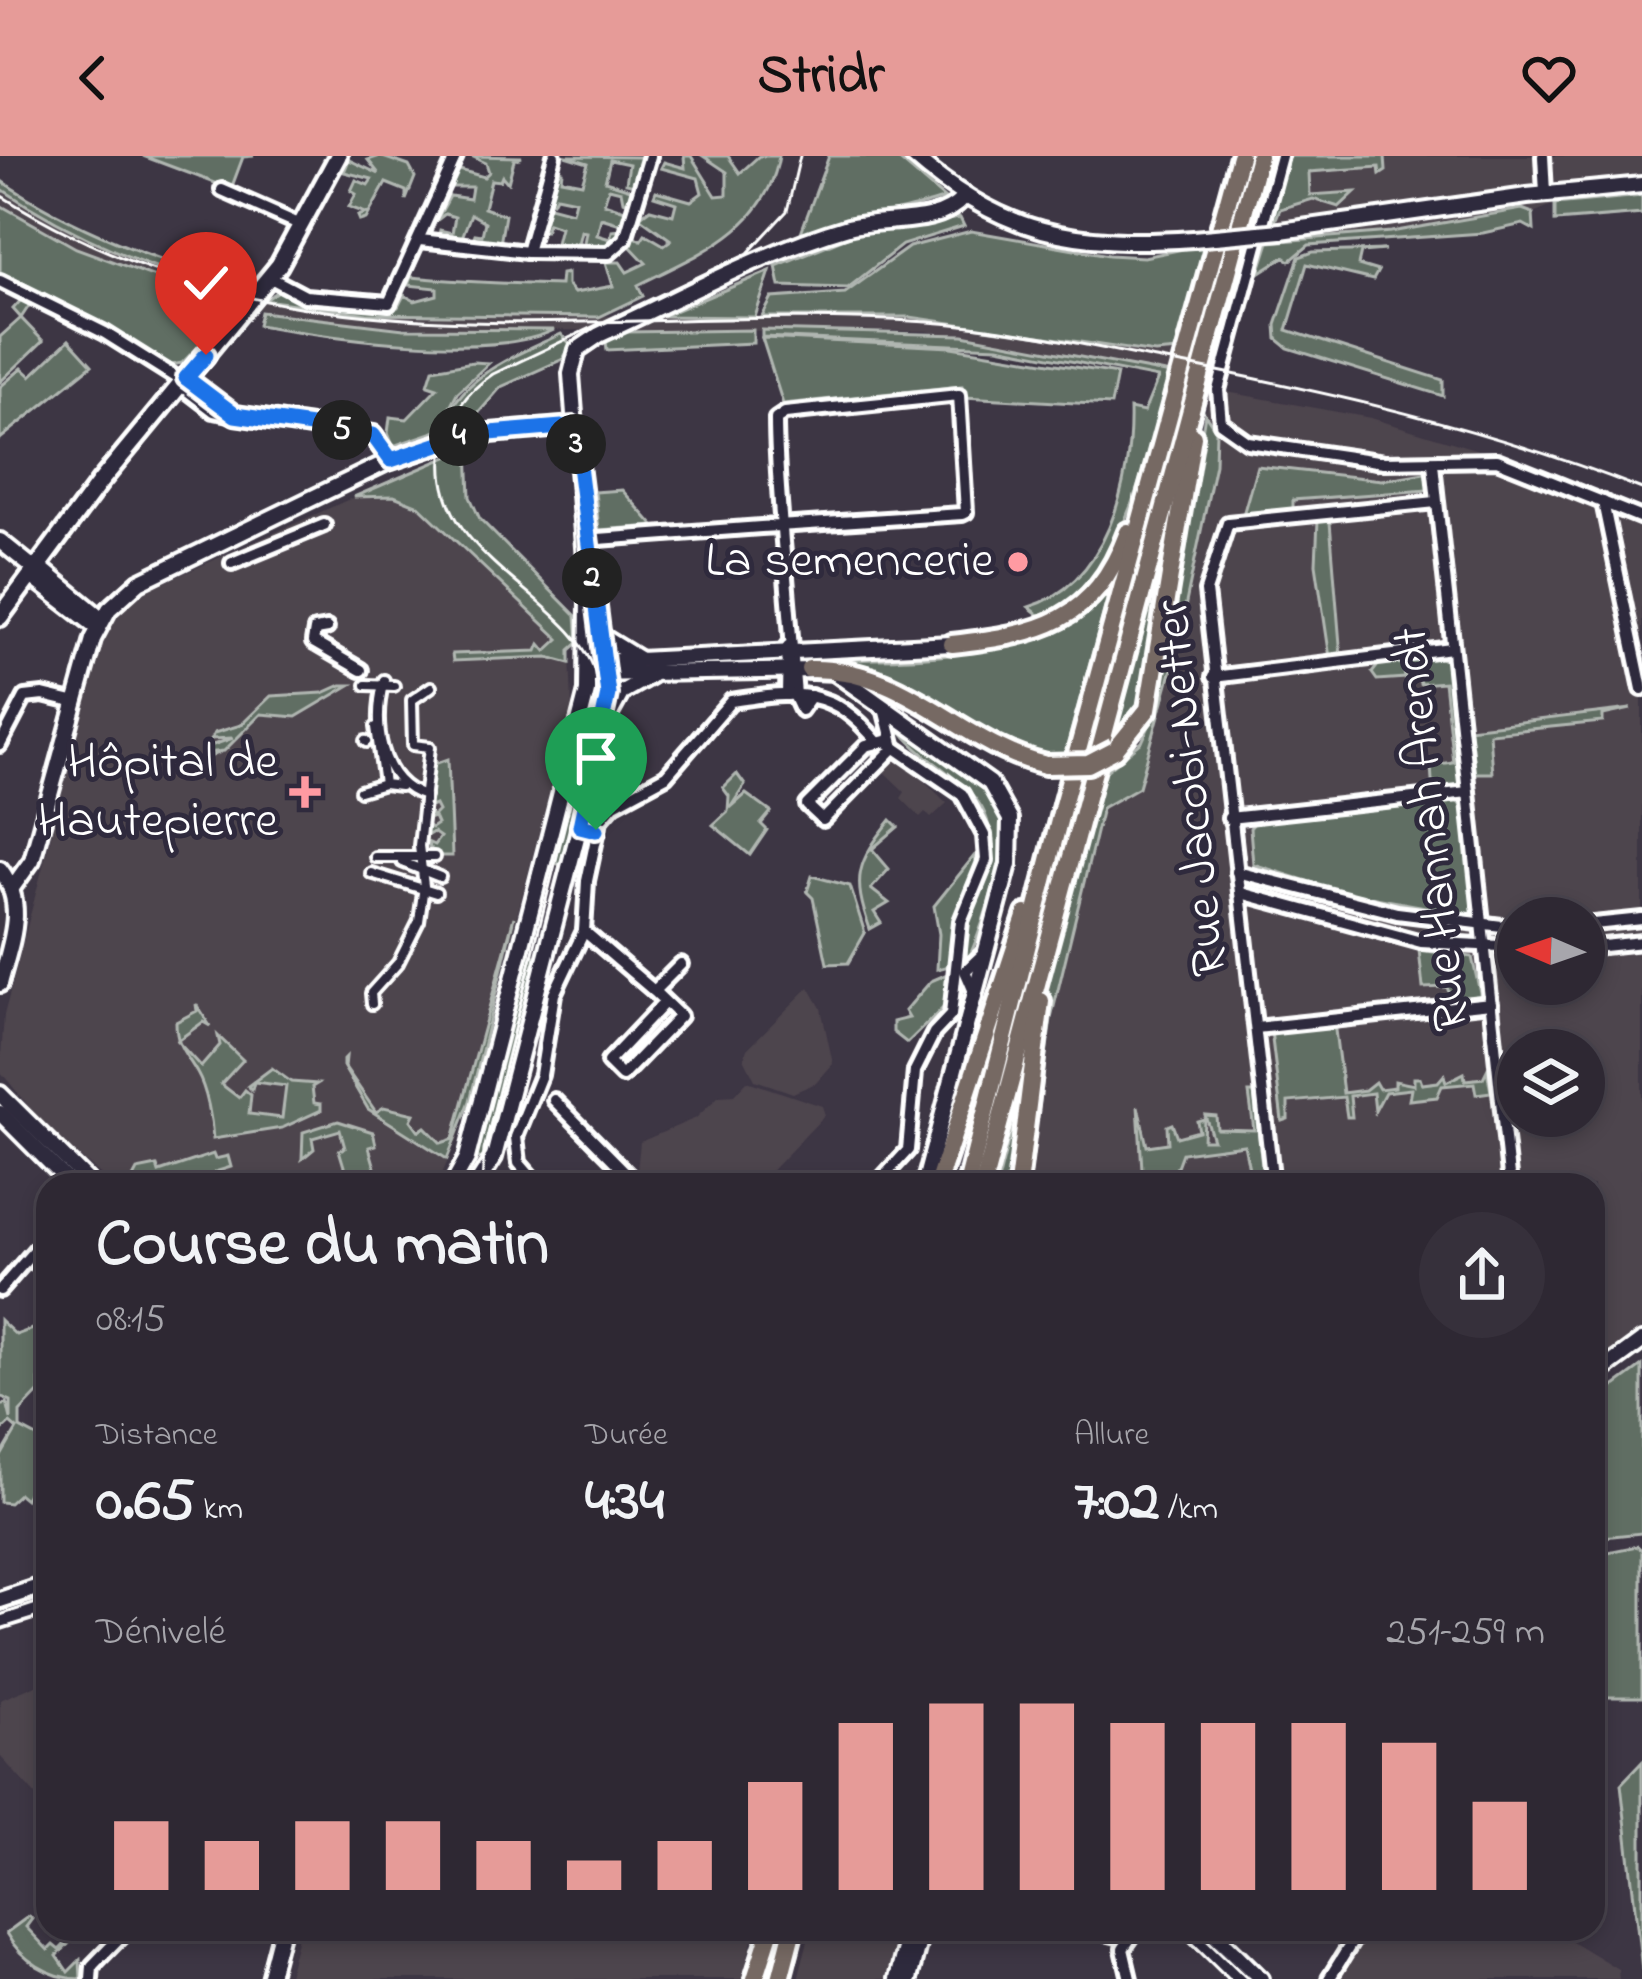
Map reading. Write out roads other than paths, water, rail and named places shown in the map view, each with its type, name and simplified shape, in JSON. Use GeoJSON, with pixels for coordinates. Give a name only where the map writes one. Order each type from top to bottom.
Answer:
{"type":"FeatureCollection","features":[{"type":"Feature","properties":{"kind":"highway"},"geometry":{"type":"LineString","coordinates":[[970,1173],[1063,805],[1240,156]]}},
{"type":"Feature","properties":{"kind":"highway"},"geometry":{"type":"LineString","coordinates":[[986,1173],[1258,156]]}},
{"type":"Feature","properties":{"kind":"highway"},"geometry":{"type":"LineString","coordinates":[[793,660],[892,682],[1008,752],[1046,765],[1088,764],[1115,749],[1148,710],[1210,343]]}},
{"type":"Feature","properties":{"kind":"highway"},"geometry":{"type":"LineString","coordinates":[[952,644],[1030,632],[1072,614],[1095,594],[1125,540],[1178,396]]}},
{"type":"Feature","properties":{"kind":"highway"},"geometry":{"type":"LineString","coordinates":[[1019,1173],[1037,1020],[1084,793]]}},
{"type":"Feature","properties":{"kind":"highway"},"geometry":{"type":"LineString","coordinates":[[941,1173],[1063,805]]}},
{"type":"Feature","properties":{"kind":"highway"},"geometry":{"type":"LineString","coordinates":[[760,1979],[771,1941]]}},
{"type":"Feature","properties":{"kind":"highway"},"geometry":{"type":"LineString","coordinates":[[784,1979],[792,1941]]}},
{"type":"Feature","properties":{"kind":"main road"},"geometry":{"type":"LineString","coordinates":[[0,616],[264,284],[336,156]]}},
{"type":"Feature","properties":{"kind":"street"},"geometry":{"type":"LineString","coordinates":[[264,284],[299,295],[386,304],[395,298],[455,156]]}},
{"type":"Feature","properties":{"kind":"street"},"geometry":{"type":"LineString","coordinates":[[527,252],[554,156]]}},
{"type":"Feature","properties":{"kind":"street"},"geometry":{"type":"LineString","coordinates":[[420,240],[527,252],[595,254],[618,247],[650,156]]}},
{"type":"Feature","properties":{"kind":"street"},"geometry":{"type":"LineString","coordinates":[[913,156],[963,198],[1013,224],[1066,236],[1129,242],[1281,231],[1544,193],[1642,185]]}},
{"type":"Feature","properties":{"kind":"street"},"geometry":{"type":"LineString","coordinates":[[1281,156],[1218,390],[1219,416],[1227,430],[1290,452],[1433,464],[1497,460],[1642,518]]}},
{"type":"Feature","properties":{"kind":"street"},"geometry":{"type":"LineString","coordinates":[[1543,156],[1544,193]]}},
{"type":"Feature","properties":{"kind":"street"},"geometry":{"type":"LineString","coordinates":[[222,190],[301,225]]}},
{"type":"Feature","properties":{"kind":"street"},"geometry":{"type":"LineString","coordinates":[[605,729],[588,600],[574,426],[571,369],[584,344],[780,253],[850,226],[945,213],[963,198]]}},
{"type":"Feature","properties":{"kind":"street"},"geometry":{"type":"LineString","coordinates":[[0,281],[120,341],[183,382],[208,408],[373,435],[391,460]]}},
{"type":"Feature","properties":{"kind":"street"},"geometry":{"type":"LineString","coordinates":[[585,540],[782,526],[962,514],[969,506],[959,395],[778,416],[780,494],[782,526],[793,660],[793,695]]}},
{"type":"Feature","properties":{"kind":"street"},"geometry":{"type":"LineString","coordinates":[[12,888],[32,860],[72,702],[100,624],[147,578],[391,460],[466,435],[574,426]]}},
{"type":"Feature","properties":{"kind":"street","name":"Rue Hannah Arendt"},"geometry":{"type":"LineString","coordinates":[[1433,464],[1509,1173]]}},
{"type":"Feature","properties":{"kind":"street","name":"Rue Jacobi-Netter"},"geometry":{"type":"LineString","coordinates":[[1272,1173],[1204,601],[1225,526],[1436,502]]}},
{"type":"Feature","properties":{"kind":"street"},"geometry":{"type":"LineString","coordinates":[[1603,502],[1642,689]]}},
{"type":"Feature","properties":{"kind":"street"},"geometry":{"type":"LineString","coordinates":[[232,562],[324,525]]}},
{"type":"Feature","properties":{"kind":"street"},"geometry":{"type":"LineString","coordinates":[[461,1173],[596,666],[600,635],[585,540]]}},
{"type":"Feature","properties":{"kind":"street"},"geometry":{"type":"LineString","coordinates":[[0,541],[100,624]]}},
{"type":"Feature","properties":{"kind":"street"},"geometry":{"type":"LineString","coordinates":[[327,628],[315,630],[313,643],[361,670]]}},
{"type":"Feature","properties":{"kind":"street"},"geometry":{"type":"LineString","coordinates":[[600,635],[640,659]]}},
{"type":"Feature","properties":{"kind":"street"},"geometry":{"type":"LineString","coordinates":[[596,666],[657,673],[952,644]]}},
{"type":"Feature","properties":{"kind":"street"},"geometry":{"type":"LineString","coordinates":[[1213,676],[1453,648]]}},
{"type":"Feature","properties":{"kind":"street"},"geometry":{"type":"LineString","coordinates":[[596,666],[640,659],[793,660],[841,676],[989,783],[1007,808],[1011,848],[927,1173]]}},
{"type":"Feature","properties":{"kind":"street"},"geometry":{"type":"LineString","coordinates":[[484,1173],[494,1157],[605,729],[622,692],[657,673]]}},
{"type":"Feature","properties":{"kind":"street"},"geometry":{"type":"LineString","coordinates":[[381,785],[373,740],[376,689],[394,686]]}},
{"type":"Feature","properties":{"kind":"street"},"geometry":{"type":"LineString","coordinates":[[370,996],[399,964],[407,932],[421,922],[420,858],[434,753],[415,747],[408,734],[411,699],[431,687]]}},
{"type":"Feature","properties":{"kind":"street"},"geometry":{"type":"LineString","coordinates":[[0,745],[25,697],[37,694],[72,702]]}},
{"type":"Feature","properties":{"kind":"street"},"geometry":{"type":"LineString","coordinates":[[528,1173],[519,1163],[516,1136],[542,1075],[546,1025],[563,970],[584,931],[596,830],[614,804],[666,776],[730,701],[793,695],[842,704],[878,742],[962,794],[983,835],[986,860],[961,921],[960,969],[951,1015],[934,1033],[915,1071],[916,1104],[908,1150],[887,1173]]}},
{"type":"Feature","properties":{"kind":"street"},"geometry":{"type":"LineString","coordinates":[[883,705],[894,748]]}},
{"type":"Feature","properties":{"kind":"street"},"geometry":{"type":"LineString","coordinates":[[373,740],[404,788]]}},
{"type":"Feature","properties":{"kind":"street"},"geometry":{"type":"LineString","coordinates":[[878,742],[866,746],[808,805],[823,820],[894,748]]}},
{"type":"Feature","properties":{"kind":"street"},"geometry":{"type":"LineString","coordinates":[[368,779],[425,796]]}},
{"type":"Feature","properties":{"kind":"street"},"geometry":{"type":"LineString","coordinates":[[360,791],[381,785]]}},
{"type":"Feature","properties":{"kind":"street"},"geometry":{"type":"LineString","coordinates":[[399,803],[404,788]]}},
{"type":"Feature","properties":{"kind":"street"},"geometry":{"type":"LineString","coordinates":[[1229,818],[1468,792]]}},
{"type":"Feature","properties":{"kind":"street"},"geometry":{"type":"LineString","coordinates":[[580,826],[596,830]]}},
{"type":"Feature","properties":{"kind":"street"},"geometry":{"type":"LineString","coordinates":[[375,857],[440,877]]}},
{"type":"Feature","properties":{"kind":"street"},"geometry":{"type":"LineString","coordinates":[[399,861],[434,857]]}},
{"type":"Feature","properties":{"kind":"street"},"geometry":{"type":"LineString","coordinates":[[0,869],[12,888],[16,918],[0,984]]}},
{"type":"Feature","properties":{"kind":"street"},"geometry":{"type":"LineString","coordinates":[[1238,872],[1497,940]]}},
{"type":"Feature","properties":{"kind":"street"},"geometry":{"type":"LineString","coordinates":[[370,873],[436,893]]}},
{"type":"Feature","properties":{"kind":"street"},"geometry":{"type":"LineString","coordinates":[[1241,893],[1421,942],[1497,933]]}},
{"type":"Feature","properties":{"kind":"street"},"geometry":{"type":"LineString","coordinates":[[1605,923],[1642,919]]}},
{"type":"Feature","properties":{"kind":"street"},"geometry":{"type":"LineString","coordinates":[[584,931],[654,991],[680,1016],[622,1076],[608,1062],[665,1002]]}},
{"type":"Feature","properties":{"kind":"street"},"geometry":{"type":"LineString","coordinates":[[1605,946],[1642,943]]}},
{"type":"Feature","properties":{"kind":"street"},"geometry":{"type":"LineString","coordinates":[[960,969],[987,950]]}},
{"type":"Feature","properties":{"kind":"street"},"geometry":{"type":"LineString","coordinates":[[654,991],[681,964]]}},
{"type":"Feature","properties":{"kind":"street"},"geometry":{"type":"LineString","coordinates":[[960,969],[975,994]]}},
{"type":"Feature","properties":{"kind":"street"},"geometry":{"type":"LineString","coordinates":[[1256,1028],[1491,1003]]}},
{"type":"Feature","properties":{"kind":"street"},"geometry":{"type":"LineString","coordinates":[[530,1021],[546,1025]]}},
{"type":"Feature","properties":{"kind":"street"},"geometry":{"type":"LineString","coordinates":[[0,1094],[80,1173]]}},
{"type":"Feature","properties":{"kind":"street"},"geometry":{"type":"LineString","coordinates":[[554,1100],[626,1173]]}},
{"type":"Feature","properties":{"kind":"street"},"geometry":{"type":"LineString","coordinates":[[0,1113],[60,1173]]}},
{"type":"Feature","properties":{"kind":"street"},"geometry":{"type":"LineString","coordinates":[[0,1290],[36,1249]]}},
{"type":"Feature","properties":{"kind":"street"},"geometry":{"type":"LineString","coordinates":[[1605,1368],[1642,1342]]}},
{"type":"Feature","properties":{"kind":"street"},"geometry":{"type":"LineString","coordinates":[[0,1600],[36,1588]]}},
{"type":"Feature","properties":{"kind":"street"},"geometry":{"type":"LineString","coordinates":[[0,1620],[36,1609]]}},
{"type":"Feature","properties":{"kind":"street"},"geometry":{"type":"LineString","coordinates":[[92,1979],[92,1966],[116,1941]]}},
{"type":"Feature","properties":{"kind":"street"},"geometry":{"type":"LineString","coordinates":[[269,1979],[279,1941]]}},
{"type":"Feature","properties":{"kind":"street"},"geometry":{"type":"LineString","coordinates":[[897,1979],[907,1941]]}},
{"type":"Feature","properties":{"kind":"street"},"geometry":{"type":"LineString","coordinates":[[909,1979],[919,1941]]}},
{"type":"Feature","properties":{"kind":"street"},"geometry":{"type":"LineString","coordinates":[[1130,1941],[1122,1958],[1130,1979]]}},
{"type":"Feature","properties":{"kind":"street"},"geometry":{"type":"LineString","coordinates":[[1202,1941],[1241,1979]]}},
{"type":"Feature","properties":{"kind":"street"},"geometry":{"type":"LineString","coordinates":[[1222,1941],[1261,1979]]}},
{"type":"Feature","properties":{"kind":"street"},"geometry":{"type":"LineString","coordinates":[[1329,1979],[1353,1941]]}},
{"type":"Feature","properties":{"kind":"tram line"},"geometry":{"type":"LineString","coordinates":[[483,1173],[484,1150],[599,687],[588,656],[567,628],[481,551],[458,521],[444,488],[443,448],[449,426],[475,388],[493,374],[748,253],[787,211],[800,156]]}},
{"type":"Feature","properties":{"kind":"tram line"},"geometry":{"type":"LineString","coordinates":[[0,1615],[36,1603]]}},
{"type":"Feature","properties":{"kind":"tram line"},"geometry":{"type":"LineString","coordinates":[[1208,1941],[1248,1979]]}},
{"type":"Feature","properties":{"kind":"railway"},"geometry":{"type":"LineString","coordinates":[[0,195],[113,254],[225,292],[339,313],[453,322],[806,318],[987,328],[1344,398],[1524,447],[1642,489]]}},
{"type":"Feature","properties":{"kind":"place","name":"La semencerie"},"geometry":{"type":"Point","coordinates":[1018,562]}},
{"type":"Feature","properties":{"kind":"place","name":"Hôpital de Hautepierre"},"geometry":{"type":"Point","coordinates":[305,792]}}]}
